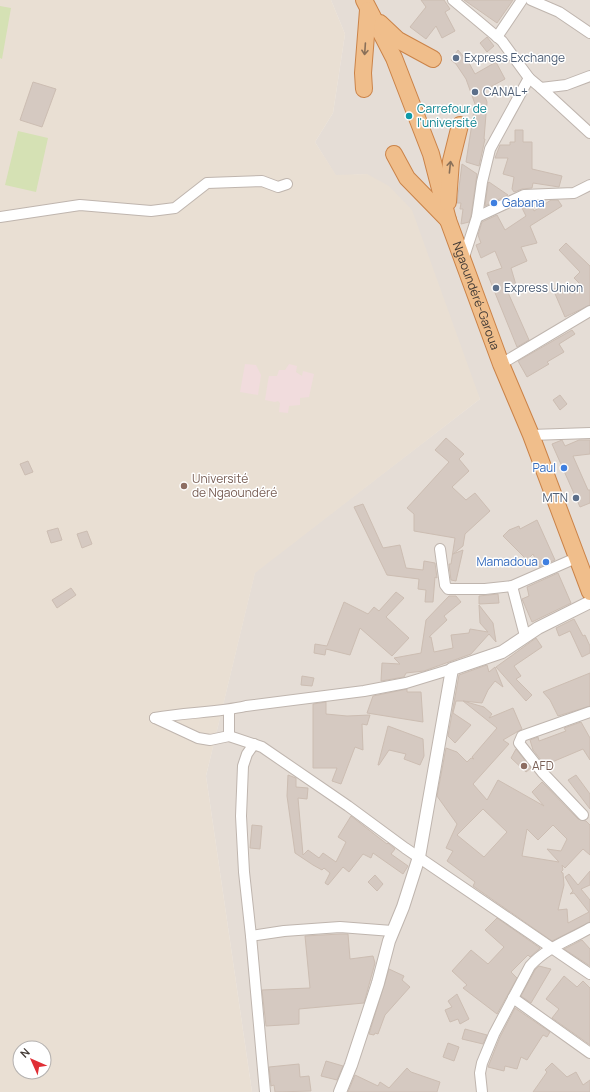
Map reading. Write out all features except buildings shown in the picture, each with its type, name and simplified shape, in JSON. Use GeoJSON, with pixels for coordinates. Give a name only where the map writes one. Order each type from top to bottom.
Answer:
{"type":"FeatureCollection","features":[{"type":"Feature","properties":{"kind":"highway"},"geometry":{"type":"LineString","coordinates":[[366,5],[398,40],[433,59]]}},
{"type":"Feature","properties":{"kind":"highway"},"geometry":{"type":"LineString","coordinates":[[364,88],[363,72],[366,5]]}},
{"type":"Feature","properties":{"kind":"highway","name":"Ngaoundéré-Garoua"},"geometry":{"type":"LineString","coordinates":[[366,5],[394,58],[425,139],[448,220],[501,364],[531,434],[576,558],[590,592]]}},
{"type":"Feature","properties":{"kind":"highway"},"geometry":{"type":"LineString","coordinates":[[448,220],[451,161],[460,125]]}},
{"type":"Feature","properties":{"kind":"highway"},"geometry":{"type":"LineString","coordinates":[[394,154],[407,178],[448,220]]}},
{"type":"Feature","properties":{"kind":"street"},"geometry":{"type":"LineString","coordinates":[[453,0],[497,37],[529,78],[590,133]]}},
{"type":"Feature","properties":{"kind":"street"},"geometry":{"type":"LineString","coordinates":[[497,37],[522,0]]}},
{"type":"Feature","properties":{"kind":"street"},"geometry":{"type":"LineString","coordinates":[[531,0],[559,12],[590,33]]}},
{"type":"Feature","properties":{"kind":"street"},"geometry":{"type":"LineString","coordinates":[[541,88],[566,85],[590,76]]}},
{"type":"Feature","properties":{"kind":"street"},"geometry":{"type":"LineString","coordinates":[[463,261],[477,217],[482,182],[490,149],[529,78]]}},
{"type":"Feature","properties":{"kind":"street"},"geometry":{"type":"LineString","coordinates":[[0,217],[80,206],[151,211],[175,208],[207,183],[262,181],[278,186],[287,184]]}},
{"type":"Feature","properties":{"kind":"street"},"geometry":{"type":"LineString","coordinates":[[477,217],[524,195],[574,194],[590,185]]}},
{"type":"Feature","properties":{"kind":"street"},"geometry":{"type":"LineString","coordinates":[[501,364],[590,311]]}},
{"type":"Feature","properties":{"kind":"street"},"geometry":{"type":"LineString","coordinates":[[531,434],[590,433]]}},
{"type":"Feature","properties":{"kind":"street"},"geometry":{"type":"LineString","coordinates":[[440,549],[444,585],[448,589],[478,589],[512,586],[576,558]]}},
{"type":"Feature","properties":{"kind":"street"},"geometry":{"type":"LineString","coordinates":[[512,586],[525,636]]}},
{"type":"Feature","properties":{"kind":"street"},"geometry":{"type":"LineString","coordinates":[[590,602],[525,636],[502,652],[452,669],[406,682],[364,691],[246,706],[229,710],[155,718],[198,738],[210,740],[229,736],[254,744],[274,755],[419,857],[553,947],[590,974]]}},
{"type":"Feature","properties":{"kind":"street"},"geometry":{"type":"LineString","coordinates":[[340,1092],[351,1065],[392,931],[403,907],[419,857],[452,669]]}},
{"type":"Feature","properties":{"kind":"street"},"geometry":{"type":"LineString","coordinates":[[229,710],[229,736]]}},
{"type":"Feature","properties":{"kind":"street"},"geometry":{"type":"LineString","coordinates":[[583,815],[542,772],[519,743],[522,736],[590,712]]}},
{"type":"Feature","properties":{"kind":"street"},"geometry":{"type":"LineString","coordinates":[[254,744],[247,754],[243,766],[241,816],[244,872],[265,1092]]}},
{"type":"Feature","properties":{"kind":"street"},"geometry":{"type":"LineString","coordinates":[[251,936],[284,931],[340,927],[392,931]]}},
{"type":"Feature","properties":{"kind":"street"},"geometry":{"type":"LineString","coordinates":[[482,1092],[480,1073],[482,1063],[530,966],[553,947],[590,928]]}},
{"type":"Feature","properties":{"kind":"street"},"geometry":{"type":"LineString","coordinates":[[513,998],[590,1053]]}},
{"type":"Feature","properties":{"kind":"shaded area","name":"Université de Ngaoundéré"},"geometry":{"type":"Polygon","coordinates":[[[0,0],[331,0],[345,34],[333,113],[315,142],[336,175],[367,174],[389,186],[412,210],[480,399],[255,573],[206,776],[252,1092],[0,1092],[0,0]]]}},
{"type":"Feature","properties":{"kind":"shaded area"},"geometry":{"type":"Polygon","coordinates":[[[331,0],[590,0],[590,1092],[252,1092],[206,776],[255,572],[480,399],[367,174],[336,176],[315,142],[333,113],[345,34],[331,0]]]}},
{"type":"Feature","properties":{"kind":"shaded area"},"geometry":{"type":"Polygon","coordinates":[[[245,364],[256,365],[261,375],[258,395],[240,392],[245,364]]]}},
{"type":"Feature","properties":{"kind":"shaded area"},"geometry":{"type":"Polygon","coordinates":[[[289,364],[297,366],[296,372],[302,376],[303,371],[314,374],[309,397],[300,398],[300,405],[289,406],[288,413],[279,412],[280,403],[278,401],[275,402],[265,400],[269,376],[277,376],[279,370],[285,370],[289,364]]]}},
{"type":"Feature","properties":{"kind":"green space"},"geometry":{"type":"Polygon","coordinates":[[[0,6],[11,8],[2,59],[0,58],[0,6]]]}},
{"type":"Feature","properties":{"kind":"green space"},"geometry":{"type":"Polygon","coordinates":[[[18,131],[48,138],[36,192],[5,185],[18,131]]]}},
{"type":"Feature","properties":{"kind":"place","name":"Express Exchange"},"geometry":{"type":"Point","coordinates":[456,58]}},
{"type":"Feature","properties":{"kind":"place","name":"CANAL+"},"geometry":{"type":"Point","coordinates":[475,92]}},
{"type":"Feature","properties":{"kind":"place","name":"Carrefour de l'université"},"geometry":{"type":"Point","coordinates":[409,116]}},
{"type":"Feature","properties":{"kind":"place","name":"Gabana"},"geometry":{"type":"Point","coordinates":[494,203]}},
{"type":"Feature","properties":{"kind":"place","name":"Express Union"},"geometry":{"type":"Point","coordinates":[496,288]}},
{"type":"Feature","properties":{"kind":"place","name":"Paul"},"geometry":{"type":"Point","coordinates":[564,468]}},
{"type":"Feature","properties":{"kind":"place","name":"Université de Ngaoundéré"},"geometry":{"type":"Point","coordinates":[184,486]}},
{"type":"Feature","properties":{"kind":"place","name":"MTN"},"geometry":{"type":"Point","coordinates":[576,498]}},
{"type":"Feature","properties":{"kind":"place","name":"Mamadoua"},"geometry":{"type":"Point","coordinates":[546,562]}},
{"type":"Feature","properties":{"kind":"place","name":"AFD"},"geometry":{"type":"Point","coordinates":[524,766]}}]}
